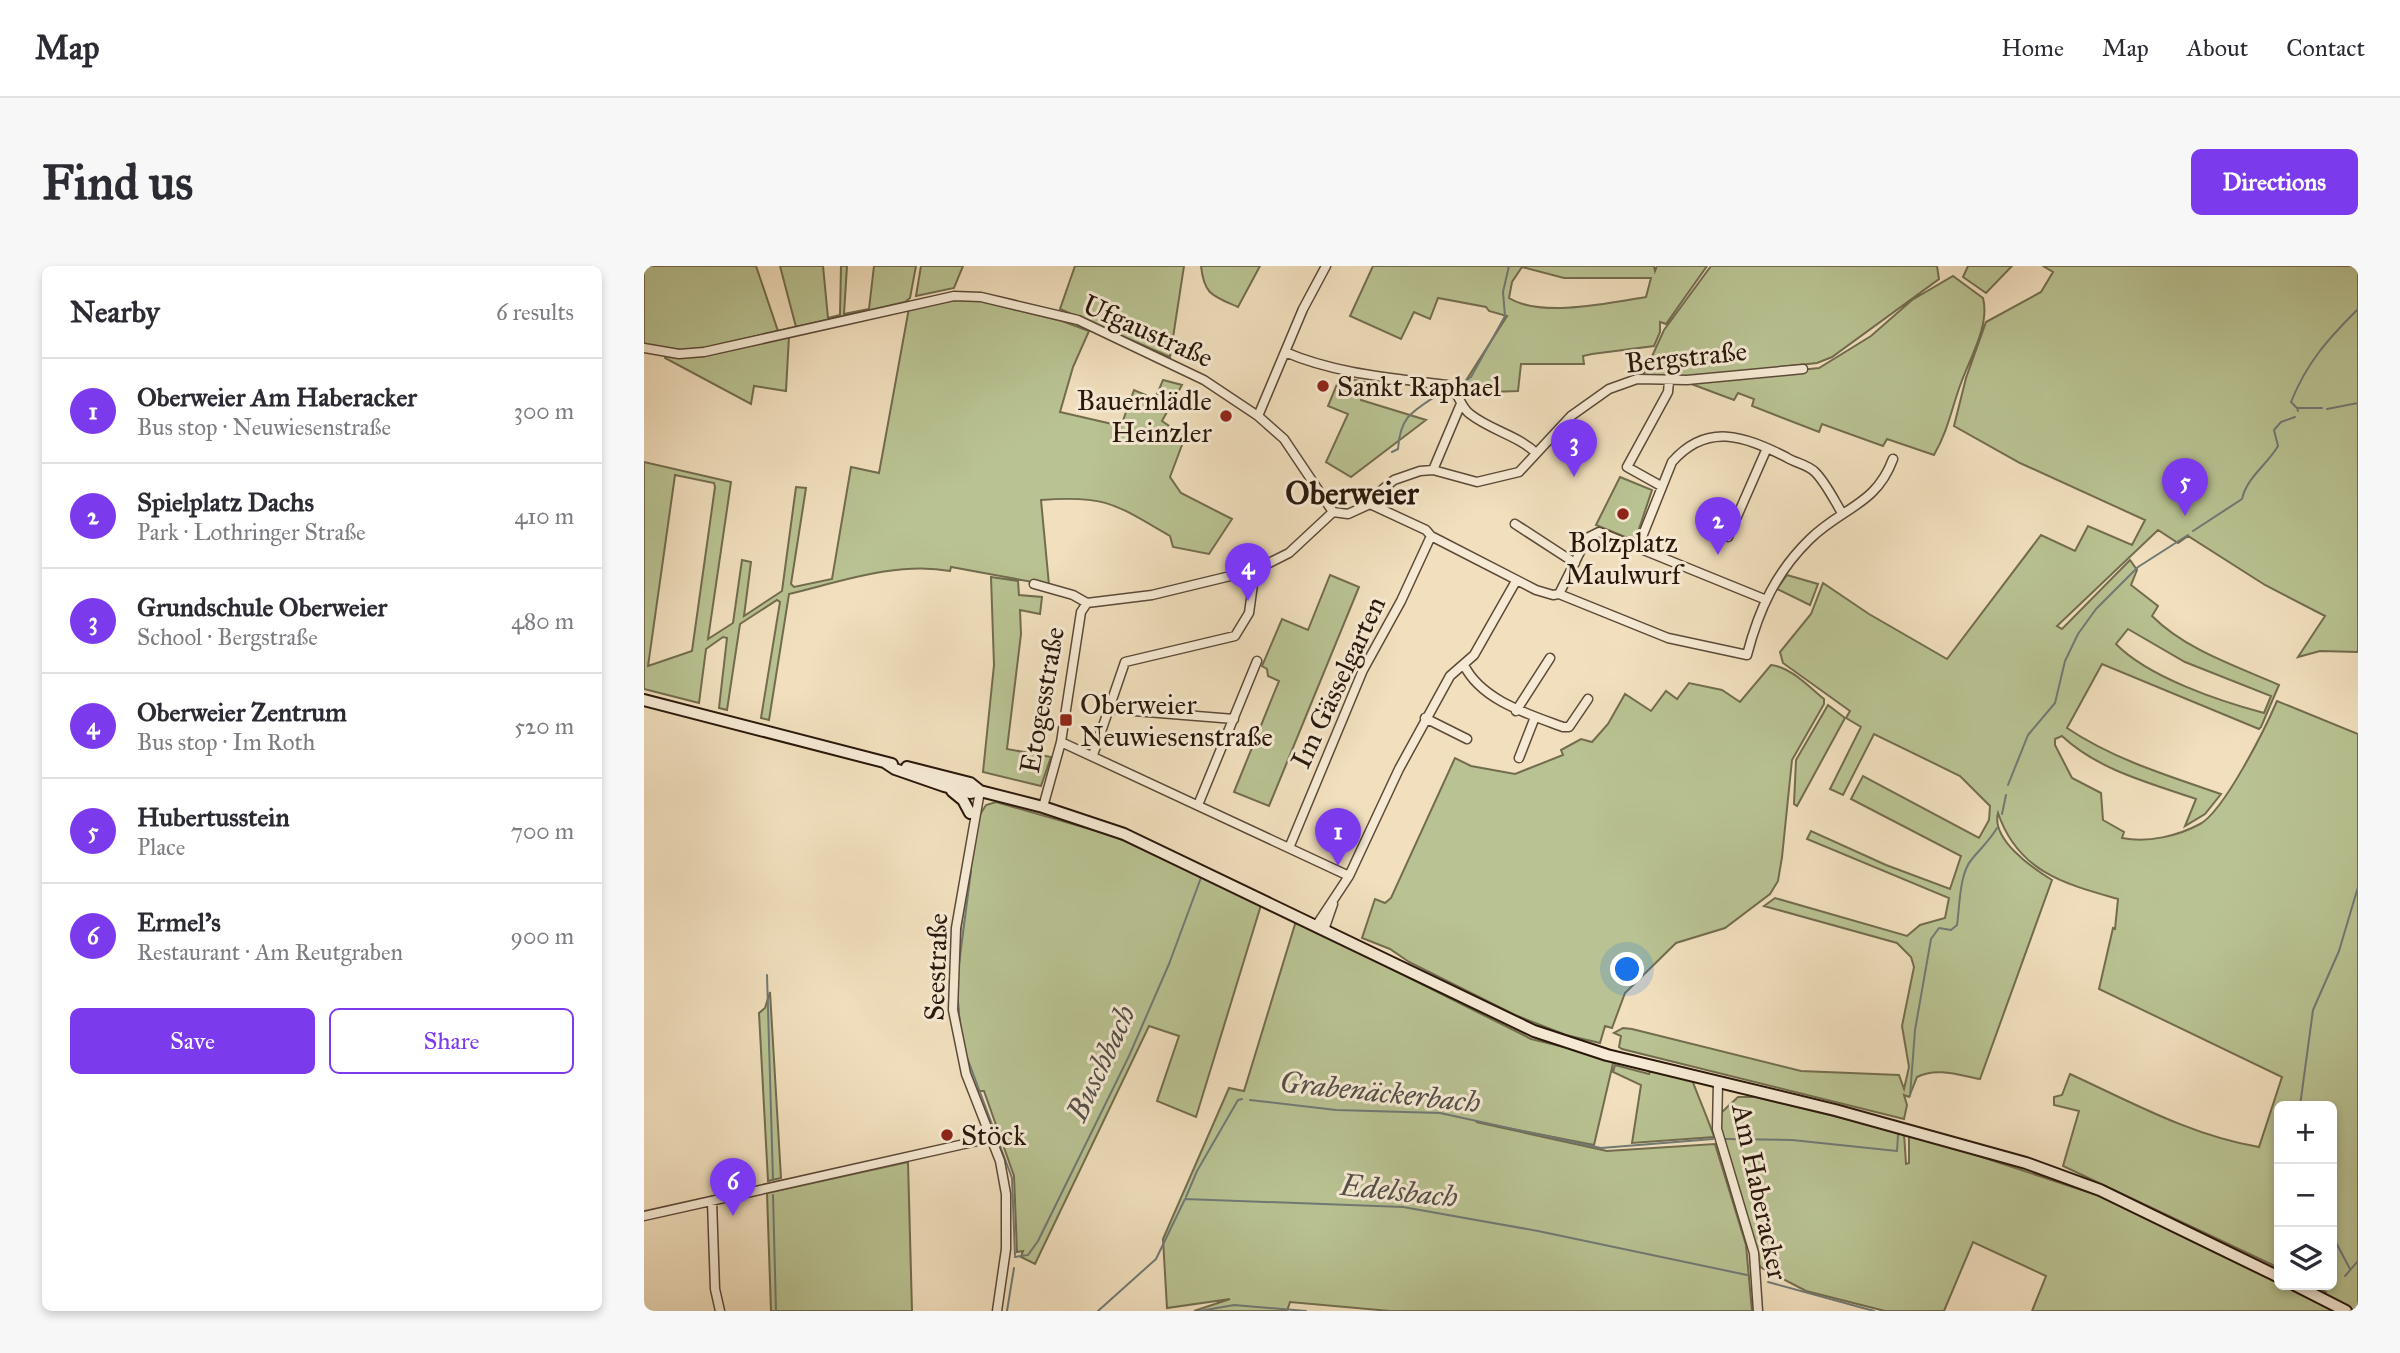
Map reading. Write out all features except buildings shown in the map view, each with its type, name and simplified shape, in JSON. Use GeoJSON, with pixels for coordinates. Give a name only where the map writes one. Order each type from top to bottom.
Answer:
{"type":"FeatureCollection","features":[{"type":"Feature","properties":{"kind":"main road"},"geometry":{"type":"LineString","coordinates":[[644,700],[970,783],[980,791],[1043,807],[1124,834],[1534,1031],[1607,1055],[2026,1163],[2100,1190],[2274,1275]]}},
{"type":"Feature","properties":{"kind":"main road"},"geometry":{"type":"LineString","coordinates":[[886,763],[895,769],[944,786],[970,793],[980,791]]}},
{"type":"Feature","properties":{"kind":"main road"},"geometry":{"type":"LineString","coordinates":[[944,786],[963,800],[970,813]]}},
{"type":"Feature","properties":{"kind":"main road"},"geometry":{"type":"LineString","coordinates":[[2305,1290],[2346,1311]]}},
{"type":"Feature","properties":{"kind":"street"},"geometry":{"type":"LineString","coordinates":[[1258,416],[1303,309],[1326,266]]}},
{"type":"Feature","properties":{"kind":"street","name":"Ufgaustraße"},"geometry":{"type":"LineString","coordinates":[[644,348],[679,354],[704,352],[912,303],[972,296],[1088,324],[1189,371],[1258,416],[1295,452],[1315,489],[1333,512]]}},
{"type":"Feature","properties":{"kind":"street"},"geometry":{"type":"LineString","coordinates":[[1285,352],[1322,366],[1447,385],[1455,391],[1460,406],[1482,423],[1528,445],[1536,453]]}},
{"type":"Feature","properties":{"kind":"street","name":"Bergstraße"},"geometry":{"type":"LineString","coordinates":[[1370,504],[1372,498],[1405,474],[1433,470],[1486,481],[1519,472],[1571,416],[1609,389],[1637,379],[1670,381],[1803,369]]}},
{"type":"Feature","properties":{"kind":"street"},"geometry":{"type":"LineString","coordinates":[[1661,486],[1627,467],[1668,392],[1670,381]]}},
{"type":"Feature","properties":{"kind":"street"},"geometry":{"type":"LineString","coordinates":[[1433,470],[1460,406]]}},
{"type":"Feature","properties":{"kind":"street"},"geometry":{"type":"LineString","coordinates":[[1638,547],[1672,462],[1681,451],[1706,437],[1720,435],[1767,448],[1815,472],[1842,513]]}},
{"type":"Feature","properties":{"kind":"street"},"geometry":{"type":"LineString","coordinates":[[1728,537],[1767,448]]}},
{"type":"Feature","properties":{"kind":"street"},"geometry":{"type":"LineString","coordinates":[[1333,512],[1348,514],[1370,504],[1426,530],[1431,536],[1516,581],[1553,596],[1559,594],[1668,638],[1747,655],[1765,599],[1790,561],[1811,538],[1881,486],[1894,459]]}},
{"type":"Feature","properties":{"kind":"street","name":"Etogesstraße"},"geometry":{"type":"LineString","coordinates":[[1034,584],[1073,595],[1087,603],[1152,595],[1255,570],[1280,559],[1333,512]]}},
{"type":"Feature","properties":{"kind":"street"},"geometry":{"type":"LineString","coordinates":[[1515,524],[1575,562]]}},
{"type":"Feature","properties":{"kind":"street"},"geometry":{"type":"LineString","coordinates":[[1559,594],[1592,533],[1598,532],[1765,599]]}},
{"type":"Feature","properties":{"kind":"street","name":"Im Gässelgarten"},"geometry":{"type":"LineString","coordinates":[[1289,848],[1363,670],[1401,601],[1431,536]]}},
{"type":"Feature","properties":{"kind":"street"},"geometry":{"type":"LineString","coordinates":[[1093,755],[1120,668],[1129,659],[1235,636],[1250,613],[1255,570]]}},
{"type":"Feature","properties":{"kind":"street"},"geometry":{"type":"LineString","coordinates":[[1320,928],[1349,876],[1426,718],[1450,676],[1474,655],[1516,581]]}},
{"type":"Feature","properties":{"kind":"street","name":"Etogesstraße"},"geometry":{"type":"LineString","coordinates":[[1043,807],[1061,742],[1081,612],[1087,603]]}},
{"type":"Feature","properties":{"kind":"street"},"geometry":{"type":"LineString","coordinates":[[1516,711],[1550,658]]}},
{"type":"Feature","properties":{"kind":"street"},"geometry":{"type":"LineString","coordinates":[[1198,805],[1257,661]]}},
{"type":"Feature","properties":{"kind":"street"},"geometry":{"type":"LineString","coordinates":[[1464,665],[1472,679],[1516,711],[1569,727],[1588,699]]}},
{"type":"Feature","properties":{"kind":"street"},"geometry":{"type":"LineString","coordinates":[[1109,709],[1234,719]]}},
{"type":"Feature","properties":{"kind":"street"},"geometry":{"type":"LineString","coordinates":[[1519,758],[1535,717]]}},
{"type":"Feature","properties":{"kind":"street"},"geometry":{"type":"LineString","coordinates":[[1426,718],[1468,739]]}},
{"type":"Feature","properties":{"kind":"street"},"geometry":{"type":"LineString","coordinates":[[1061,742],[1349,876]]}},
{"type":"Feature","properties":{"kind":"street"},"geometry":{"type":"LineString","coordinates":[[970,813],[972,800],[980,791]]}},
{"type":"Feature","properties":{"kind":"street","name":"Seestraße"},"geometry":{"type":"LineString","coordinates":[[980,791],[956,928],[953,1010],[966,1074],[1004,1178],[1007,1213],[1002,1288],[997,1311]]}},
{"type":"Feature","properties":{"kind":"street","name":"Seestraße"},"geometry":{"type":"LineString","coordinates":[[970,813],[973,826]]}},
{"type":"Feature","properties":{"kind":"street","name":"Am Haberacker"},"geometry":{"type":"LineString","coordinates":[[1718,1082],[1717,1129],[1754,1253],[1759,1311]]}},
{"type":"Feature","properties":{"kind":"street"},"geometry":{"type":"LineString","coordinates":[[644,1216],[991,1138]]}},
{"type":"Feature","properties":{"kind":"street"},"geometry":{"type":"LineString","coordinates":[[712,1201],[715,1289],[720,1311]]}},
{"type":"Feature","properties":{"kind":"green space"},"geometry":{"type":"Polygon","coordinates":[[[644,266],[756,266],[778,331],[691,351],[644,346],[644,266]]]}},
{"type":"Feature","properties":{"kind":"green space"},"geometry":{"type":"Polygon","coordinates":[[[780,266],[823,266],[828,318],[840,315],[841,266],[847,266],[844,314],[869,309],[874,266],[916,266],[910,298],[905,302],[796,327],[780,266]]]}},
{"type":"Feature","properties":{"kind":"green space"},"geometry":{"type":"Polygon","coordinates":[[[921,266],[963,266],[954,288],[916,296],[921,266]]]}},
{"type":"Feature","properties":{"kind":"green space"},"geometry":{"type":"Polygon","coordinates":[[[1075,266],[1184,266],[1170,357],[1060,309],[1075,266]]]}},
{"type":"Feature","properties":{"kind":"green space"},"geometry":{"type":"Polygon","coordinates":[[[1201,266],[1260,266],[1238,307],[1207,289],[1201,266]]]}},
{"type":"Feature","properties":{"kind":"green space"},"geometry":{"type":"Polygon","coordinates":[[[1373,266],[1654,266],[1655,271],[1657,266],[1707,266],[1666,324],[1660,322],[1660,332],[1654,346],[1583,356],[1584,364],[1521,364],[1518,391],[1464,393],[1469,384],[1465,382],[1507,316],[1489,311],[1486,307],[1438,298],[1430,319],[1414,312],[1401,339],[1350,316],[1373,266]],[[1522,267],[1512,282],[1509,298],[1539,307],[1595,305],[1646,297],[1651,278],[1564,278],[1522,267]]]}},
{"type":"Feature","properties":{"kind":"green space"},"geometry":{"type":"Polygon","coordinates":[[[1711,266],[1937,266],[1939,279],[1832,357],[1817,363],[1674,379],[1643,376],[1664,330],[1711,266]]]}},
{"type":"Feature","properties":{"kind":"green space"},"geometry":{"type":"Polygon","coordinates":[[[1968,266],[2012,266],[1986,293],[1963,277],[1968,266]]]}},
{"type":"Feature","properties":{"kind":"green space"},"geometry":{"type":"Polygon","coordinates":[[[2043,266],[2358,266],[2358,652],[2320,651],[2298,657],[2325,616],[2265,585],[2188,536],[2178,543],[2158,530],[2057,626],[2062,629],[2130,560],[2137,570],[2131,585],[2158,606],[2152,616],[2165,628],[2212,656],[2279,685],[2261,727],[2259,729],[2102,664],[2067,728],[2122,758],[2221,794],[2205,814],[2185,826],[2196,799],[2108,767],[2076,748],[2062,736],[2055,739],[2055,745],[2072,778],[2101,793],[2103,820],[2124,832],[2122,838],[2142,840],[2182,832],[2210,816],[2232,787],[2277,701],[2358,734],[2358,1311],[2349,1311],[2325,1299],[2326,1292],[2322,1290],[2337,1290],[2337,1101],[2274,1101],[2282,1077],[2099,989],[2113,928],[2115,929],[2118,899],[2062,881],[2031,862],[2007,833],[1998,813],[1997,823],[2001,833],[2015,852],[2052,880],[1980,1079],[1940,1072],[1917,1077],[1909,1097],[1904,1095],[1907,1105],[1904,1119],[1622,1049],[1619,1047],[1621,1036],[1614,1033],[1623,1028],[1632,1029],[1801,1071],[1899,1075],[1904,1089],[1909,1067],[1902,1026],[1914,967],[1911,957],[1897,943],[1764,906],[1775,898],[1907,936],[1920,925],[1945,918],[1949,898],[1807,839],[1811,831],[1886,865],[1950,889],[1961,856],[1851,799],[1863,776],[1979,838],[1989,820],[1990,806],[1960,776],[1874,734],[1843,795],[1830,789],[1861,727],[1846,718],[1850,711],[1783,663],[1780,652],[1811,614],[1823,583],[1869,614],[1947,659],[2041,535],[2075,551],[2088,526],[2132,545],[2145,520],[2020,463],[1954,426],[1966,378],[1986,322],[2041,292],[2053,272],[2043,266]],[[2128,629],[2116,644],[2146,667],[2226,702],[2264,713],[2271,696],[2185,662],[2128,629]]]}},
{"type":"Feature","properties":{"kind":"green space"},"geometry":{"type":"Polygon","coordinates":[[[1953,276],[1983,298],[1984,319],[1934,455],[1887,439],[1883,446],[1822,424],[1819,432],[1752,406],[1754,399],[1738,393],[1734,400],[1686,382],[1819,368],[1871,336],[1912,300],[1953,276]]]}},
{"type":"Feature","properties":{"kind":"green space"},"geometry":{"type":"Polygon","coordinates":[[[968,298],[1062,321],[1089,331],[1073,367],[1060,412],[1121,426],[1134,390],[1155,399],[1163,380],[1182,385],[1162,421],[1185,437],[1170,477],[1181,493],[1232,519],[1209,554],[1173,547],[1170,536],[1109,504],[1081,499],[1041,500],[1049,585],[951,567],[950,571],[889,571],[789,594],[769,720],[761,718],[780,602],[777,600],[740,624],[727,710],[719,708],[727,638],[723,637],[706,649],[699,703],[644,689],[644,462],[731,482],[708,639],[733,623],[742,560],[751,562],[744,616],[782,591],[796,487],[806,488],[791,584],[794,587],[832,579],[851,467],[879,473],[909,308],[968,298]],[[675,475],[648,666],[692,651],[714,483],[675,475]]]}},
{"type":"Feature","properties":{"kind":"green space"},"geometry":{"type":"Polygon","coordinates":[[[789,336],[786,391],[754,386],[751,404],[665,358],[666,355],[789,336]]]}},
{"type":"Feature","properties":{"kind":"green space"},"geometry":{"type":"Polygon","coordinates":[[[1340,377],[1365,382],[1361,400],[1426,420],[1351,477],[1326,462],[1348,414],[1328,406],[1340,377]]]}},
{"type":"Feature","properties":{"kind":"green space","name":"Bolzplatz Maulwurf"},"geometry":{"type":"Polygon","coordinates":[[[1620,477],[1652,490],[1635,541],[1596,525],[1620,477]]]}},
{"type":"Feature","properties":{"kind":"green space"},"geometry":{"type":"Polygon","coordinates":[[[1330,575],[1359,587],[1269,806],[1234,792],[1279,681],[1268,676],[1267,669],[1262,666],[1282,619],[1308,630],[1330,575]]]}},
{"type":"Feature","properties":{"kind":"green space"},"geometry":{"type":"Polygon","coordinates":[[[1787,575],[1818,584],[1810,605],[1777,589],[1787,575]]]}},
{"type":"Feature","properties":{"kind":"green space"},"geometry":{"type":"Polygon","coordinates":[[[991,577],[1018,581],[1019,595],[1042,597],[1040,614],[1020,610],[1021,634],[1007,749],[1051,757],[1041,786],[983,772],[994,665],[991,577]]]}},
{"type":"Feature","properties":{"kind":"green space"},"geometry":{"type":"Polygon","coordinates":[[[1771,665],[1793,673],[1824,699],[1824,704],[1792,760],[1778,881],[1770,894],[1725,928],[1676,943],[1625,993],[1612,1028],[1605,1026],[1600,1043],[1566,1035],[1515,1015],[1409,962],[1390,949],[1362,938],[1375,899],[1385,903],[1391,898],[1455,758],[1471,766],[1515,774],[1563,755],[1561,750],[1581,739],[1592,742],[1608,724],[1625,694],[1651,711],[1666,691],[1677,699],[1689,683],[1722,690],[1740,702],[1771,665]]]}},
{"type":"Feature","properties":{"kind":"green space"},"geometry":{"type":"Polygon","coordinates":[[[1828,705],[1845,718],[1797,806],[1794,804],[1796,760],[1828,705]]]}},
{"type":"Feature","properties":{"kind":"green space"},"geometry":{"type":"Polygon","coordinates":[[[996,802],[1114,836],[1261,905],[1196,1117],[1157,1101],[1179,1036],[1149,1026],[1035,1264],[1021,1257],[1023,1251],[1017,1252],[1014,1176],[984,1091],[975,1091],[959,1019],[958,954],[979,816],[986,805],[996,802]]]}},
{"type":"Feature","properties":{"kind":"green space"},"geometry":{"type":"Polygon","coordinates":[[[1296,921],[1531,1039],[1614,1059],[1594,1145],[1476,1122],[1607,1151],[1715,1144],[1746,1245],[1752,1311],[1390,1311],[1290,1302],[1287,1311],[1194,1311],[1230,1299],[1167,1308],[1163,1239],[1229,1088],[1244,1091],[1296,921]]]}},
{"type":"Feature","properties":{"kind":"green space"},"geometry":{"type":"Polygon","coordinates":[[[770,992],[781,1178],[768,1181],[759,1013],[765,1008],[770,992]]]}},
{"type":"Feature","properties":{"kind":"green space"},"geometry":{"type":"Polygon","coordinates":[[[1615,1065],[1649,1074],[1651,1069],[1692,1079],[1714,1137],[1632,1143],[1641,1085],[1613,1072],[1615,1065]]]}},
{"type":"Feature","properties":{"kind":"green space"},"geometry":{"type":"Polygon","coordinates":[[[2070,1074],[2186,1126],[2234,1142],[2259,1147],[2274,1101],[2274,1266],[2063,1166],[2079,1111],[2054,1105],[2054,1097],[2062,1095],[2070,1074]]]}},
{"type":"Feature","properties":{"kind":"green space"},"geometry":{"type":"Polygon","coordinates":[[[1738,1097],[1755,1097],[1904,1133],[1906,1164],[1909,1163],[1909,1133],[2109,1199],[2274,1278],[2274,1290],[2298,1290],[2340,1311],[2032,1311],[2046,1276],[1973,1242],[1944,1311],[1885,1311],[1806,1291],[1760,1267],[1721,1130],[1721,1113],[1738,1097]]]}},
{"type":"Feature","properties":{"kind":"green space"},"geometry":{"type":"Polygon","coordinates":[[[908,1162],[912,1311],[771,1311],[767,1193],[908,1162]]]}},
{"type":"Feature","properties":{"kind":"waterway"},"geometry":{"type":"LineString","coordinates":[[1457,387],[1471,377],[1505,316],[1503,292],[1509,266]]}},
{"type":"Feature","properties":{"kind":"waterway"},"geometry":{"type":"LineString","coordinates":[[2297,408],[2291,402],[2311,363],[2358,309]]}},
{"type":"Feature","properties":{"kind":"waterway"},"geometry":{"type":"LineString","coordinates":[[1392,452],[1398,449],[1399,438],[1409,415],[1439,394]]}},
{"type":"Feature","properties":{"kind":"waterway"},"geometry":{"type":"LineString","coordinates":[[2327,409],[2358,403]]}},
{"type":"Feature","properties":{"kind":"waterway"},"geometry":{"type":"LineString","coordinates":[[2298,411],[2297,408],[2322,408]]}},
{"type":"Feature","properties":{"kind":"waterway"},"geometry":{"type":"LineString","coordinates":[[2193,531],[2242,499],[2248,484],[2278,446],[2274,430],[2281,422],[2295,417]]}},
{"type":"Feature","properties":{"kind":"waterway"},"geometry":{"type":"LineString","coordinates":[[2008,785],[2028,735],[2055,703],[2065,661],[2078,634],[2096,609],[2138,567],[2188,535]]}},
{"type":"Feature","properties":{"kind":"waterway"},"geometry":{"type":"LineString","coordinates":[[2002,814],[2006,795]]}},
{"type":"Feature","properties":{"kind":"waterway"},"geometry":{"type":"LineString","coordinates":[[1910,1096],[1915,1030],[1931,939],[1939,928],[1951,930],[1957,925],[1961,890],[1968,865],[1997,828]]}},
{"type":"Feature","properties":{"kind":"waterway"},"geometry":{"type":"LineString","coordinates":[[959,964],[971,871]]}},
{"type":"Feature","properties":{"kind":"waterway","name":"Buschbach"},"geometry":{"type":"LineString","coordinates":[[1015,1257],[1028,1255],[1038,1241],[1129,1056],[1169,964],[1202,875]]}},
{"type":"Feature","properties":{"kind":"waterway"},"geometry":{"type":"LineString","coordinates":[[2301,1101],[2313,1010],[2339,951],[2358,887]]}},
{"type":"Feature","properties":{"kind":"waterway"},"geometry":{"type":"LineString","coordinates":[[767,975],[773,1180]]}},
{"type":"Feature","properties":{"kind":"waterway"},"geometry":{"type":"LineString","coordinates":[[957,994],[960,1026]]}},
{"type":"Feature","properties":{"kind":"waterway"},"geometry":{"type":"LineString","coordinates":[[965,1052],[1012,1178],[1015,1255]]}},
{"type":"Feature","properties":{"kind":"waterway","name":"Grabenäckerbach"},"geometry":{"type":"LineString","coordinates":[[1186,1197],[1197,1171],[1238,1100],[1242,1099]]}},
{"type":"Feature","properties":{"kind":"waterway","name":"Grabenäckerbach"},"geometry":{"type":"LineString","coordinates":[[1250,1100],[1336,1110],[1440,1113],[1601,1148],[1713,1139]]}},
{"type":"Feature","properties":{"kind":"waterway","name":"Grabenäckerbach"},"geometry":{"type":"LineString","coordinates":[[1725,1139],[1792,1140],[1897,1151],[1898,1135]]}},
{"type":"Feature","properties":{"kind":"waterway"},"geometry":{"type":"LineString","coordinates":[[773,1195],[776,1311]]}},
{"type":"Feature","properties":{"kind":"waterway","name":"Edelsbach"},"geometry":{"type":"LineString","coordinates":[[1098,1311],[1156,1259],[1185,1199],[1403,1207],[1538,1231],[1747,1275]]}},
{"type":"Feature","properties":{"kind":"waterway"},"geometry":{"type":"LineString","coordinates":[[2337,1244],[2350,1269]]}},
{"type":"Feature","properties":{"kind":"waterway","name":"Edelsbach"},"geometry":{"type":"LineString","coordinates":[[2345,1276],[2358,1261]]}},
{"type":"Feature","properties":{"kind":"waterway","name":"Buschbach"},"geometry":{"type":"LineString","coordinates":[[1007,1311],[1014,1268]]}},
{"type":"Feature","properties":{"kind":"waterway","name":"Edelsbach"},"geometry":{"type":"LineString","coordinates":[[1768,1282],[1874,1311]]}},
{"type":"Feature","properties":{"kind":"waterway"},"geometry":{"type":"LineString","coordinates":[[1200,1311],[1234,1305],[1306,1311]]}},
{"type":"Feature","properties":{"kind":"place","name":"Sankt Raphael"},"geometry":{"type":"Point","coordinates":[1323,386]}},
{"type":"Feature","properties":{"kind":"place","name":"Bauernlädle Heinzler"},"geometry":{"type":"Point","coordinates":[1226,416]}},
{"type":"Feature","properties":{"kind":"place","name":"Grundschule Oberweier"},"geometry":{"type":"Point","coordinates":[1574,477]}},
{"type":"Feature","properties":{"kind":"place","name":"Bolzplatz Maulwurf"},"geometry":{"type":"Point","coordinates":[1623,514]}},
{"type":"Feature","properties":{"kind":"place","name":"Hubertusstein"},"geometry":{"type":"Point","coordinates":[2185,516]}},
{"type":"Feature","properties":{"kind":"place","name":"Spielplatz Dachs"},"geometry":{"type":"Point","coordinates":[1718,555]}},
{"type":"Feature","properties":{"kind":"place","name":"Oberweier Zentrum"},"geometry":{"type":"Point","coordinates":[1248,601]}},
{"type":"Feature","properties":{"kind":"place","name":"Oberweier Neuwiesenstraße"},"geometry":{"type":"Point","coordinates":[1066,720]}},
{"type":"Feature","properties":{"kind":"place","name":"Oberweier Am Haberacker"},"geometry":{"type":"Point","coordinates":[1338,866]}},
{"type":"Feature","properties":{"kind":"place","name":"Stöck"},"geometry":{"type":"Point","coordinates":[947,1135]}},
{"type":"Feature","properties":{"kind":"place","name":"Ermel's"},"geometry":{"type":"Point","coordinates":[733,1216]}},
{"type":"Feature","properties":{"kind":"district","name":"Oberweier"},"geometry":{"type":"Point","coordinates":[1352,493]}}]}
